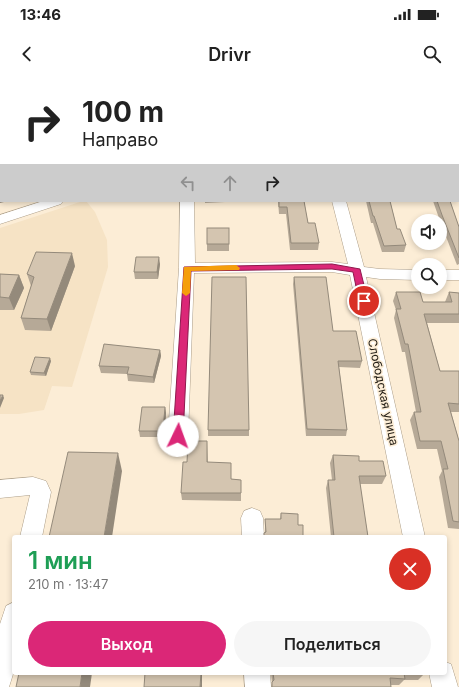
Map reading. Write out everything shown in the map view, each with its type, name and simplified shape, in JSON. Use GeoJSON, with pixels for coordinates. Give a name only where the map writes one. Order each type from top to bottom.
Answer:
{"type":"FeatureCollection","features":[{"type":"Feature","properties":{"kind":"street"},"geometry":{"type":"LineString","coordinates":[[0,220],[53,202]]}},
{"type":"Feature","properties":{"kind":"street"},"geometry":{"type":"LineString","coordinates":[[178,436],[187,268],[187,202]]}},
{"type":"Feature","properties":{"kind":"street","name":"Слободская улица"},"geometry":{"type":"LineString","coordinates":[[339,202],[357,270],[414,535]]}},
{"type":"Feature","properties":{"kind":"street"},"geometry":{"type":"LineString","coordinates":[[187,268],[332,267],[380,274],[411,275]]}},
{"type":"Feature","properties":{"kind":"street"},"geometry":{"type":"LineString","coordinates":[[447,275],[459,275]]}},
{"type":"Feature","properties":{"kind":"street"},"geometry":{"type":"LineString","coordinates":[[0,489],[33,486],[39,487],[41,492],[31,535]]}},
{"type":"Feature","properties":{"kind":"street"},"geometry":{"type":"LineString","coordinates":[[0,678],[12,623]]}},
{"type":"Feature","properties":{"kind":"street"},"geometry":{"type":"LineString","coordinates":[[257,675],[258,687]]}},
{"type":"Feature","properties":{"kind":"street"},"geometry":{"type":"LineString","coordinates":[[442,675],[445,687]]}},
{"type":"Feature","properties":{"kind":"shaded area"},"geometry":{"type":"Polygon","coordinates":[[[80,202],[87,202],[95,212],[107,240],[108,267],[72,387],[52,386],[44,410],[19,414],[0,414],[0,228],[80,202]]]}},
{"type":"Feature","properties":{"kind":"building"},"geometry":{"type":"Polygon","coordinates":[[[279,202],[304,202],[308,223],[315,223],[319,243],[291,243],[287,207],[279,207],[279,202]]]}},
{"type":"Feature","properties":{"kind":"building"},"geometry":{"type":"Polygon","coordinates":[[[369,202],[390,202],[397,229],[400,229],[406,245],[384,246],[369,202]]]}},
{"type":"Feature","properties":{"kind":"building"},"geometry":{"type":"Polygon","coordinates":[[[437,202],[450,202],[459,227],[459,258],[447,228],[447,214],[442,214],[437,202]]]}},
{"type":"Feature","properties":{"kind":"building"},"geometry":{"type":"Polygon","coordinates":[[[207,228],[229,228],[229,244],[207,244],[207,228]]]}},
{"type":"Feature","properties":{"kind":"building"},"geometry":{"type":"Polygon","coordinates":[[[36,252],[72,253],[47,319],[21,318],[34,277],[27,274],[36,252]]]}},
{"type":"Feature","properties":{"kind":"building"},"geometry":{"type":"Polygon","coordinates":[[[136,257],[159,257],[157,272],[134,272],[136,257]]]}},
{"type":"Feature","properties":{"kind":"building"},"geometry":{"type":"Polygon","coordinates":[[[0,274],[19,275],[9,298],[0,297],[0,274]]]}},
{"type":"Feature","properties":{"kind":"building"},"geometry":{"type":"Polygon","coordinates":[[[212,277],[246,277],[249,430],[208,430],[212,277]]]}},
{"type":"Feature","properties":{"kind":"building"},"geometry":{"type":"Polygon","coordinates":[[[294,277],[326,277],[333,331],[356,331],[362,361],[338,361],[347,430],[307,429],[294,277]]]}},
{"type":"Feature","properties":{"kind":"building"},"geometry":{"type":"Polygon","coordinates":[[[396,292],[411,292],[411,294],[421,294],[423,302],[452,302],[449,292],[459,293],[459,314],[424,314],[440,371],[459,371],[459,404],[448,403],[459,441],[459,522],[453,521],[443,469],[448,469],[441,441],[420,441],[414,412],[421,412],[408,344],[405,344],[396,309],[401,309],[396,292]]]}},
{"type":"Feature","properties":{"kind":"building"},"geometry":{"type":"Polygon","coordinates":[[[104,344],[160,350],[153,377],[127,374],[129,367],[99,366],[104,344]]]}},
{"type":"Feature","properties":{"kind":"building"},"geometry":{"type":"Polygon","coordinates":[[[35,357],[50,358],[44,373],[30,372],[35,357]]]}},
{"type":"Feature","properties":{"kind":"building"},"geometry":{"type":"Polygon","coordinates":[[[142,407],[165,407],[163,431],[139,431],[142,407]]]}},
{"type":"Feature","properties":{"kind":"building"},"geometry":{"type":"Polygon","coordinates":[[[188,441],[207,441],[207,462],[231,463],[231,479],[241,480],[241,493],[181,493],[183,462],[187,462],[188,441]]]}},
{"type":"Feature","properties":{"kind":"building"},"geometry":{"type":"Polygon","coordinates":[[[68,452],[118,453],[104,535],[49,535],[68,452]]]}},
{"type":"Feature","properties":{"kind":"building"},"geometry":{"type":"Polygon","coordinates":[[[333,455],[359,456],[359,461],[383,461],[386,476],[359,476],[368,535],[334,535],[328,480],[335,480],[333,455]]]}},
{"type":"Feature","properties":{"kind":"building"},"geometry":{"type":"Polygon","coordinates":[[[281,513],[298,514],[298,525],[303,525],[303,535],[264,535],[266,532],[265,519],[281,519],[281,513]]]}},
{"type":"Feature","properties":{"kind":"building"},"geometry":{"type":"Polygon","coordinates":[[[19,675],[82,675],[80,687],[16,687],[19,675]]]}},
{"type":"Feature","properties":{"kind":"building"},"geometry":{"type":"Polygon","coordinates":[[[145,675],[201,675],[200,687],[144,687],[145,675]]]}},
{"type":"Feature","properties":{"kind":"building"},"geometry":{"type":"Polygon","coordinates":[[[273,675],[404,675],[405,679],[390,678],[391,687],[272,687],[272,682],[274,680],[273,675]]]}},
{"type":"Feature","properties":{"kind":"slow traffic"},"geometry":{"type":"LineString","coordinates":[[186,293],[187,268],[236,268]]}},
{"type":"Feature","properties":{"kind":"route"},"geometry":{"type":"LineString","coordinates":[[178,436],[187,268],[332,267],[357,270],[364,301]]}}]}
